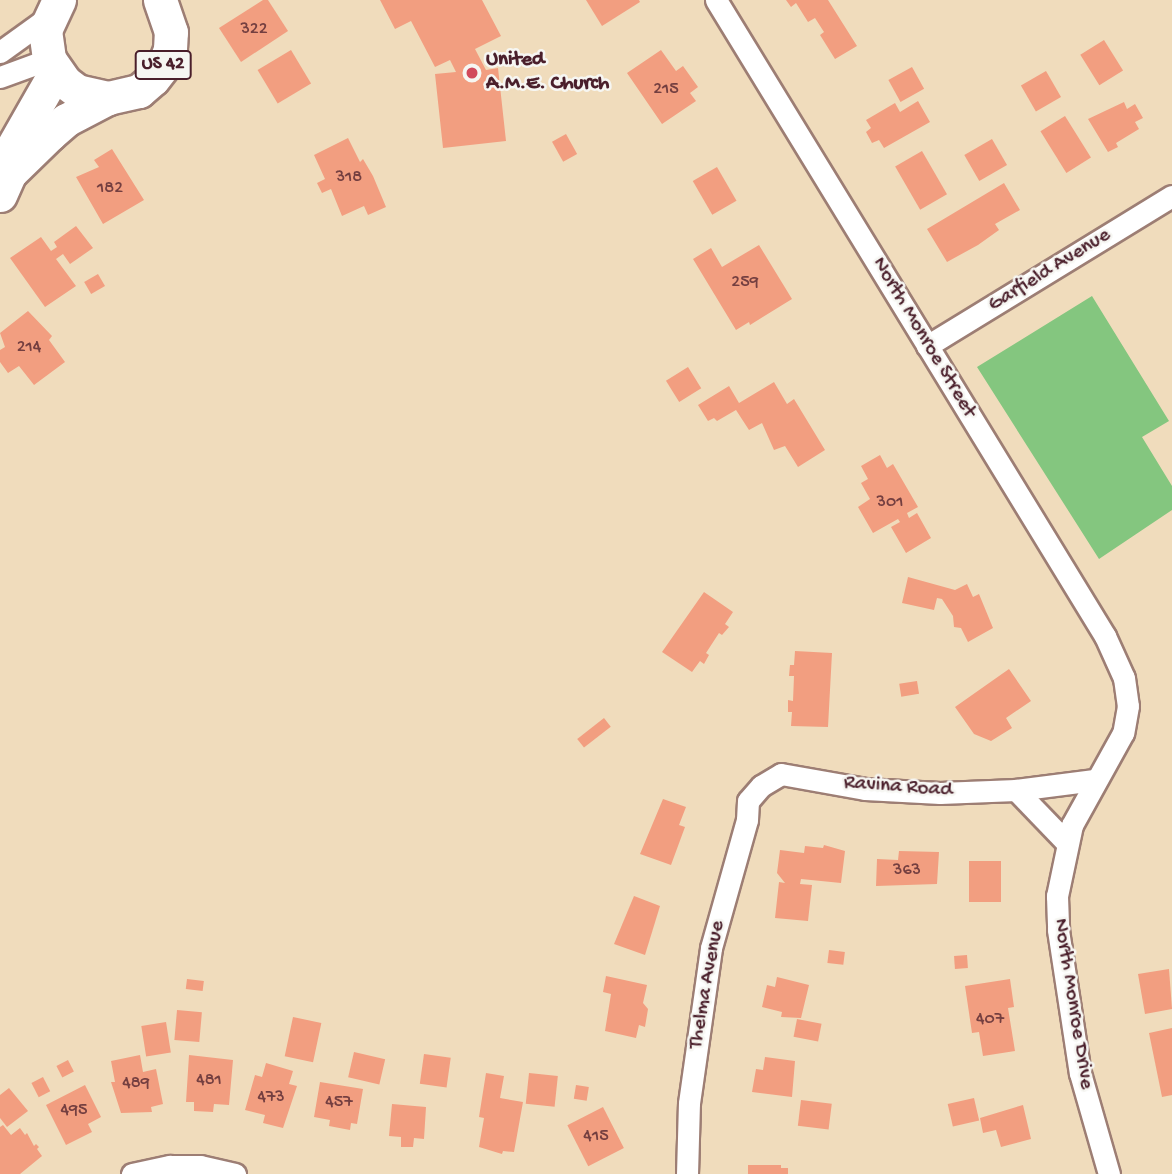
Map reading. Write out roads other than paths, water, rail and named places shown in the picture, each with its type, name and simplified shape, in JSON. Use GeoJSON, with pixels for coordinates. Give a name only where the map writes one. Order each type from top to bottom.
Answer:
{"type":"FeatureCollection","features":[{"type":"Feature","properties":{"kind":"main road","name":"US 42"},"geometry":{"type":"LineString","coordinates":[[5,184],[66,120],[108,99],[139,91],[153,79],[170,49],[171,32],[160,0]]}},
{"type":"Feature","properties":{"kind":"main road"},"geometry":{"type":"LineString","coordinates":[[171,32],[191,0]]}},
{"type":"Feature","properties":{"kind":"main road"},"geometry":{"type":"LineString","coordinates":[[52,65],[45,30],[55,8]]}},
{"type":"Feature","properties":{"kind":"main road","name":"US 42"},"geometry":{"type":"LineString","coordinates":[[5,184],[7,157],[52,65],[77,91],[108,99]]}},
{"type":"Feature","properties":{"kind":"street","name":"North Monroe Street"},"geometry":{"type":"LineString","coordinates":[[716,0],[1105,636],[1124,678]]}},
{"type":"Feature","properties":{"kind":"street"},"geometry":{"type":"LineString","coordinates":[[0,52],[55,8]]}},
{"type":"Feature","properties":{"kind":"street"},"geometry":{"type":"LineString","coordinates":[[0,77],[52,65]]}},
{"type":"Feature","properties":{"kind":"street","name":"Garfield Avenue"},"geometry":{"type":"LineString","coordinates":[[928,346],[1172,196]]}},
{"type":"Feature","properties":{"kind":"street","name":"North Monroe Drive"},"geometry":{"type":"LineString","coordinates":[[1109,1174],[1080,1073],[1058,930],[1057,896],[1067,843],[1076,816],[1123,733],[1128,706],[1124,678]]}},
{"type":"Feature","properties":{"kind":"street","name":"Ravina Road"},"geometry":{"type":"LineString","coordinates":[[781,774],[865,789],[940,793],[1016,790],[1094,780]]}},
{"type":"Feature","properties":{"kind":"street","name":"Thelma Avenue"},"geometry":{"type":"LineString","coordinates":[[687,1174],[689,1103],[711,948],[747,820],[748,800],[761,786],[781,774]]}},
{"type":"Feature","properties":{"kind":"street"},"geometry":{"type":"LineString","coordinates":[[1016,790],[1067,843]]}},
{"type":"Feature","properties":{"kind":"street"},"geometry":{"type":"LineString","coordinates":[[132,1174],[170,1166],[200,1166],[235,1174]]}},
{"type":"Feature","properties":{"kind":"place","name":"United A.M.E. Church"},"geometry":{"type":"Point","coordinates":[472,73]}}]}
